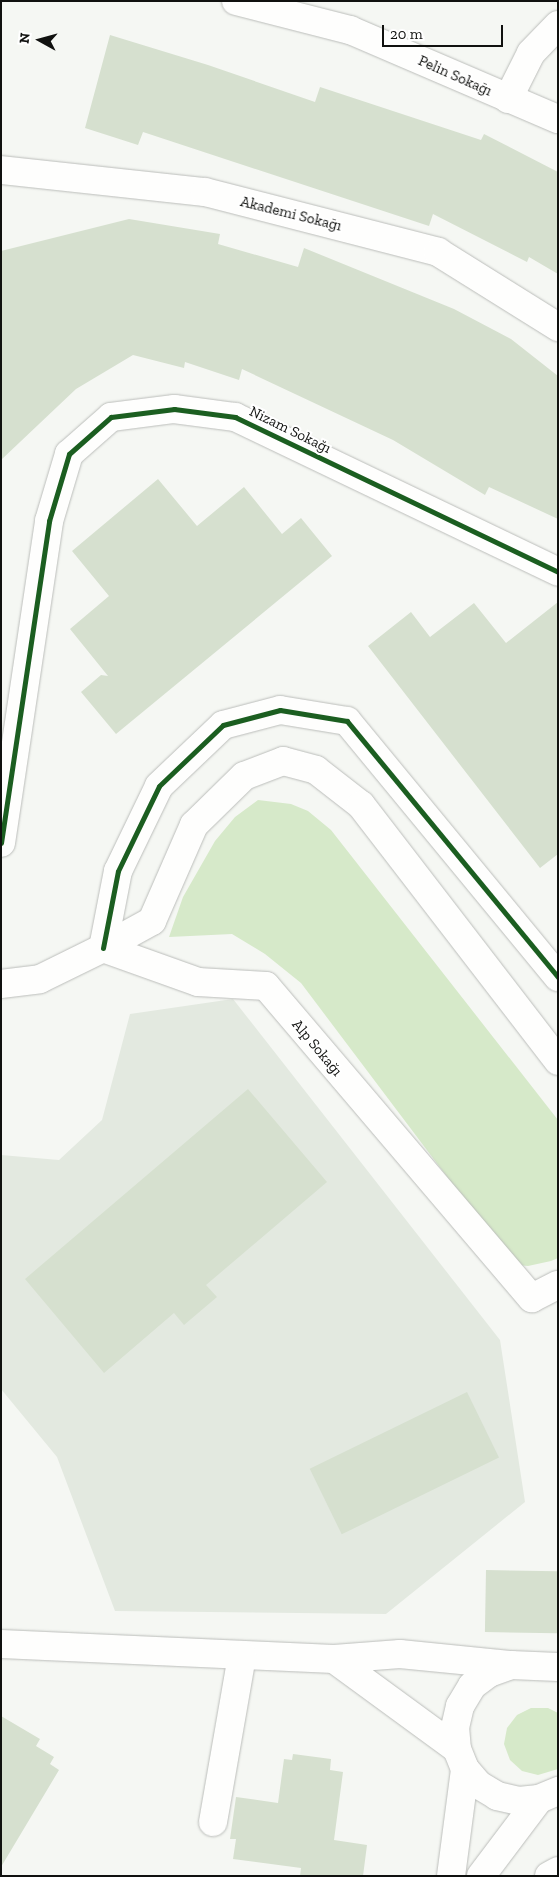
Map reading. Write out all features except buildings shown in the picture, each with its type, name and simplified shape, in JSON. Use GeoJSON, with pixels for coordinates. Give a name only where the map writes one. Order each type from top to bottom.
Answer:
{"type":"FeatureCollection","features":[{"type":"Feature","properties":{"kind":"street","name":"Pelin Sokağı"},"geometry":{"type":"LineString","coordinates":[[236,1],[350,30],[558,119]]}},
{"type":"Feature","properties":{"kind":"street"},"geometry":{"type":"LineString","coordinates":[[508,99],[531,53],[558,25]]}},
{"type":"Feature","properties":{"kind":"street","name":"Akademi Sokağı"},"geometry":{"type":"LineString","coordinates":[[1,170],[205,192],[438,252],[558,327]]}},
{"type":"Feature","properties":{"kind":"street","name":"Nizam Sokağı"},"geometry":{"type":"LineString","coordinates":[[1,843],[49,521],[69,454],[111,417],[174,408],[235,417],[558,572]]}},
{"type":"Feature","properties":{"kind":"street"},"geometry":{"type":"LineString","coordinates":[[103,948],[118,871],[159,786],[223,725],[280,710],[347,721],[558,978]]}},
{"type":"Feature","properties":{"kind":"street"},"geometry":{"type":"LineString","coordinates":[[1,984],[40,979],[152,921],[194,825],[244,776],[283,761],[316,770],[361,805],[558,1061]]}},
{"type":"Feature","properties":{"kind":"street","name":"Alp Sokağı"},"geometry":{"type":"LineString","coordinates":[[103,948],[198,982],[266,986],[532,1298],[558,1285]]}},
{"type":"Feature","properties":{"kind":"street"},"geometry":{"type":"LineString","coordinates":[[1,1644],[334,1659],[400,1654],[534,1666],[558,1674]]}},
{"type":"Feature","properties":{"kind":"street"},"geometry":{"type":"LineString","coordinates":[[213,1822],[242,1654]]}},
{"type":"Feature","properties":{"kind":"street"},"geometry":{"type":"LineString","coordinates":[[334,1659],[461,1759],[479,1785],[497,1796],[518,1801],[548,1795]]}},
{"type":"Feature","properties":{"kind":"street"},"geometry":{"type":"LineString","coordinates":[[451,1876],[461,1759],[455,1727],[460,1706],[472,1686],[489,1672],[534,1666]]}},
{"type":"Feature","properties":{"kind":"street"},"geometry":{"type":"LineString","coordinates":[[481,1876],[548,1795]]}},
{"type":"Feature","properties":{"kind":"street"},"geometry":{"type":"LineString","coordinates":[[549,1876],[558,1871]]}},
{"type":"Feature","properties":{"kind":"shaded area"},"geometry":{"type":"Polygon","coordinates":[[[233,999],[500,1340],[525,1502],[386,1614],[115,1611],[57,1457],[1,1389],[1,1155],[59,1160],[102,1120],[130,1014],[233,999]]]}},
{"type":"Feature","properties":{"kind":"green space"},"geometry":{"type":"Polygon","coordinates":[[[258,800],[291,804],[308,811],[331,830],[558,1120],[558,1258],[528,1266],[518,1265],[460,1194],[301,983],[265,954],[232,934],[169,937],[183,897],[215,841],[235,817],[258,800]]]}},
{"type":"Feature","properties":{"kind":"green space"},"geometry":{"type":"Polygon","coordinates":[[[531,1708],[548,1708],[558,1713],[558,1769],[538,1775],[522,1771],[510,1760],[504,1744],[507,1728],[517,1715],[531,1708]]]}},
{"type":"Feature","properties":{"kind":"cycle path"},"geometry":{"type":"LineString","coordinates":[[1,843],[49,521],[69,454],[111,417],[174,409],[235,417],[558,572]]}},
{"type":"Feature","properties":{"kind":"cycle path"},"geometry":{"type":"LineString","coordinates":[[103,948],[118,871],[159,786],[223,725],[280,710],[347,721],[558,977]]}}]}
